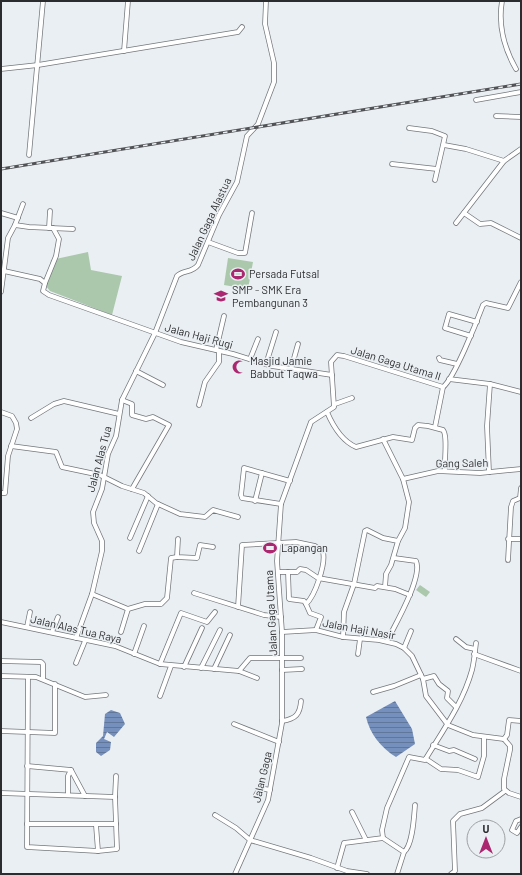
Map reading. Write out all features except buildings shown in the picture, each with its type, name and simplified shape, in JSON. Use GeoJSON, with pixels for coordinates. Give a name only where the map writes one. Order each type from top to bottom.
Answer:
{"type":"FeatureCollection","features":[{"type":"Feature","properties":{"kind":"street"},"geometry":{"type":"LineString","coordinates":[[29,155],[43,1]]}},
{"type":"Feature","properties":{"kind":"street"},"geometry":{"type":"LineString","coordinates":[[124,51],[128,1]]}},
{"type":"Feature","properties":{"kind":"street","name":"Jalan Gaga Alastua"},"geometry":{"type":"LineString","coordinates":[[155,334],[177,276],[181,273],[196,268],[219,215],[237,182],[246,138],[258,124],[272,87],[275,72],[273,54],[265,24],[266,1]]}},
{"type":"Feature","properties":{"kind":"street"},"geometry":{"type":"LineString","coordinates":[[502,1],[502,29],[504,46],[516,69]]}},
{"type":"Feature","properties":{"kind":"street"},"geometry":{"type":"LineString","coordinates":[[1,69],[38,65],[238,32],[242,27]]}},
{"type":"Feature","properties":{"kind":"street"},"geometry":{"type":"LineString","coordinates":[[476,100],[521,92]]}},
{"type":"Feature","properties":{"kind":"street"},"geometry":{"type":"LineString","coordinates":[[496,116],[521,117]]}},
{"type":"Feature","properties":{"kind":"street"},"geometry":{"type":"LineString","coordinates":[[409,128],[432,131],[444,135],[444,145],[435,180]]}},
{"type":"Feature","properties":{"kind":"street"},"geometry":{"type":"LineString","coordinates":[[444,145],[466,148],[504,161]]}},
{"type":"Feature","properties":{"kind":"street"},"geometry":{"type":"LineString","coordinates":[[456,223],[504,161],[521,149]]}},
{"type":"Feature","properties":{"kind":"street"},"geometry":{"type":"LineString","coordinates":[[392,164],[438,169]]}},
{"type":"Feature","properties":{"kind":"street"},"geometry":{"type":"LineString","coordinates":[[1,292],[8,238],[23,204]]}},
{"type":"Feature","properties":{"kind":"street"},"geometry":{"type":"LineString","coordinates":[[3,268],[40,279],[45,283],[56,256],[59,239],[51,228],[50,211]]}},
{"type":"Feature","properties":{"kind":"street"},"geometry":{"type":"LineString","coordinates":[[1,213],[18,218]]}},
{"type":"Feature","properties":{"kind":"street"},"geometry":{"type":"LineString","coordinates":[[208,242],[238,253],[245,253],[252,213]]}},
{"type":"Feature","properties":{"kind":"street"},"geometry":{"type":"LineString","coordinates":[[464,213],[480,224],[491,223],[521,238]]}},
{"type":"Feature","properties":{"kind":"street"},"geometry":{"type":"LineString","coordinates":[[15,224],[29,228],[73,229]]}},
{"type":"Feature","properties":{"kind":"street","name":"Jalan Gaga Utama II"},"geometry":{"type":"LineString","coordinates":[[332,374],[332,360],[338,355],[443,387],[449,379],[471,336],[483,305],[486,303],[508,308],[521,282]]}},
{"type":"Feature","properties":{"kind":"street","name":"Jalan Haji Rugi"},"geometry":{"type":"LineString","coordinates":[[45,283],[43,291],[49,295],[155,334],[266,364],[332,374]]}},
{"type":"Feature","properties":{"kind":"street"},"geometry":{"type":"LineString","coordinates":[[471,336],[445,328],[449,314],[477,322]]}},
{"type":"Feature","properties":{"kind":"street"},"geometry":{"type":"LineString","coordinates":[[199,405],[205,382],[220,362],[217,350],[224,316]]}},
{"type":"Feature","properties":{"kind":"street"},"geometry":{"type":"LineString","coordinates":[[266,364],[276,332]]}},
{"type":"Feature","properties":{"kind":"street","name":"Jalan Alas Tua"},"geometry":{"type":"LineString","coordinates":[[76,638],[92,594],[103,549],[93,515],[102,490],[108,454],[116,436],[122,400],[155,334]]}},
{"type":"Feature","properties":{"kind":"street"},"geometry":{"type":"LineString","coordinates":[[250,359],[258,339]]}},
{"type":"Feature","properties":{"kind":"street"},"geometry":{"type":"LineString","coordinates":[[291,369],[298,344]]}},
{"type":"Feature","properties":{"kind":"street"},"geometry":{"type":"LineString","coordinates":[[439,358],[440,360],[457,364]]}},
{"type":"Feature","properties":{"kind":"street"},"geometry":{"type":"LineString","coordinates":[[136,371],[163,385]]}},
{"type":"Feature","properties":{"kind":"street"},"geometry":{"type":"LineString","coordinates":[[332,374],[335,404],[352,398]]}},
{"type":"Feature","properties":{"kind":"street"},"geometry":{"type":"LineString","coordinates":[[449,379],[490,384],[521,392]]}},
{"type":"Feature","properties":{"kind":"street"},"geometry":{"type":"LineString","coordinates":[[489,472],[487,426],[490,384]]}},
{"type":"Feature","properties":{"kind":"street"},"geometry":{"type":"LineString","coordinates":[[434,427],[443,387]]}},
{"type":"Feature","properties":{"kind":"street"},"geometry":{"type":"LineString","coordinates":[[122,400],[132,404],[132,415],[146,419],[153,417],[169,425],[132,489]]}},
{"type":"Feature","properties":{"kind":"street"},"geometry":{"type":"LineString","coordinates":[[31,418],[54,404],[64,401],[119,414]]}},
{"type":"Feature","properties":{"kind":"street","name":"Jalan Gaga Utama"},"geometry":{"type":"LineString","coordinates":[[283,702],[282,632],[278,572],[278,542],[281,504],[310,424],[314,419],[333,409],[335,404]]}},
{"type":"Feature","properties":{"kind":"street"},"geometry":{"type":"LineString","coordinates":[[1,412],[12,416],[16,421],[17,429],[8,456],[3,493]]}},
{"type":"Feature","properties":{"kind":"street"},"geometry":{"type":"LineString","coordinates":[[327,412],[333,426],[353,446],[362,447],[396,436],[411,441],[413,439],[415,428],[418,426],[434,427],[443,430],[446,436],[444,460],[445,471]]}},
{"type":"Feature","properties":{"kind":"street"},"geometry":{"type":"LineString","coordinates":[[383,439],[403,479],[409,502],[405,528],[398,541],[394,558],[386,574],[385,587]]}},
{"type":"Feature","properties":{"kind":"street"},"geometry":{"type":"LineString","coordinates":[[11,446],[56,452],[62,467],[104,477],[148,496],[158,504],[180,514],[205,517],[212,510],[238,517]]}},
{"type":"Feature","properties":{"kind":"street"},"geometry":{"type":"LineString","coordinates":[[281,504],[255,501],[241,497],[244,468],[290,481]]}},
{"type":"Feature","properties":{"kind":"street","name":"Gang Saleh"},"geometry":{"type":"LineString","coordinates":[[403,479],[428,472],[489,472],[521,469]]}},
{"type":"Feature","properties":{"kind":"street"},"geometry":{"type":"LineString","coordinates":[[255,501],[262,473]]}},
{"type":"Feature","properties":{"kind":"street"},"geometry":{"type":"LineString","coordinates":[[508,560],[508,539],[512,501],[520,498],[521,488]]}},
{"type":"Feature","properties":{"kind":"street"},"geometry":{"type":"LineString","coordinates":[[130,538],[148,496]]}},
{"type":"Feature","properties":{"kind":"street"},"geometry":{"type":"LineString","coordinates":[[139,551],[158,504]]}},
{"type":"Feature","properties":{"kind":"street"},"geometry":{"type":"LineString","coordinates":[[343,637],[344,612],[354,584],[366,530],[383,538],[398,541]]}},
{"type":"Feature","properties":{"kind":"street"},"geometry":{"type":"LineString","coordinates":[[177,557],[178,539]]}},
{"type":"Feature","properties":{"kind":"street"},"geometry":{"type":"LineString","coordinates":[[508,539],[521,539]]}},
{"type":"Feature","properties":{"kind":"street"},"geometry":{"type":"LineString","coordinates":[[238,607],[241,546],[278,542],[296,542],[315,546],[324,552],[324,565],[318,578],[313,596],[306,604]]}},
{"type":"Feature","properties":{"kind":"street"},"geometry":{"type":"LineString","coordinates":[[92,594],[128,609],[145,604],[161,604],[165,602],[171,558],[197,558],[200,545],[213,547]]}},
{"type":"Feature","properties":{"kind":"street"},"geometry":{"type":"LineString","coordinates":[[387,641],[410,595],[417,561],[394,558]]}},
{"type":"Feature","properties":{"kind":"street"},"geometry":{"type":"LineString","coordinates":[[278,572],[297,572],[300,568],[318,578],[375,588],[377,586],[385,587],[410,595]]}},
{"type":"Feature","properties":{"kind":"street"},"geometry":{"type":"LineString","coordinates":[[288,572],[289,600],[304,601],[310,613],[321,617],[316,630]]}},
{"type":"Feature","properties":{"kind":"street"},"geometry":{"type":"LineString","coordinates":[[194,593],[264,615],[281,617]]}},
{"type":"Feature","properties":{"kind":"street"},"geometry":{"type":"LineString","coordinates":[[121,632],[128,609]]}},
{"type":"Feature","properties":{"kind":"street"},"geometry":{"type":"LineString","coordinates":[[27,627],[30,612]]}},
{"type":"Feature","properties":{"kind":"street"},"geometry":{"type":"LineString","coordinates":[[160,664],[181,613],[207,622],[215,612]]}},
{"type":"Feature","properties":{"kind":"street"},"geometry":{"type":"LineString","coordinates":[[52,632],[58,617]]}},
{"type":"Feature","properties":{"kind":"street","name":"Jalan Alas Tua Raya"},"geometry":{"type":"LineString","coordinates":[[1,622],[52,632],[85,641],[115,646],[160,664],[239,671],[257,678]]}},
{"type":"Feature","properties":{"kind":"street"},"geometry":{"type":"LineString","coordinates":[[134,654],[144,626]]}},
{"type":"Feature","properties":{"kind":"street"},"geometry":{"type":"LineString","coordinates":[[184,667],[202,628]]}},
{"type":"Feature","properties":{"kind":"street"},"geometry":{"type":"LineString","coordinates":[[201,668],[220,630]]}},
{"type":"Feature","properties":{"kind":"street","name":"Jalan Haji Nasir"},"geometry":{"type":"LineString","coordinates":[[282,632],[316,630],[343,637],[387,641],[404,648],[412,656],[422,677],[426,696],[448,725]]}},
{"type":"Feature","properties":{"kind":"street"},"geometry":{"type":"LineString","coordinates":[[404,648],[411,631]]}},
{"type":"Feature","properties":{"kind":"street"},"geometry":{"type":"LineString","coordinates":[[214,669],[230,635]]}},
{"type":"Feature","properties":{"kind":"street"},"geometry":{"type":"LineString","coordinates":[[358,654],[360,639]]}},
{"type":"Feature","properties":{"kind":"street"},"geometry":{"type":"LineString","coordinates":[[456,639],[466,646],[475,649]]}},
{"type":"Feature","properties":{"kind":"street"},"geometry":{"type":"LineString","coordinates":[[76,663],[85,641]]}},
{"type":"Feature","properties":{"kind":"street"},"geometry":{"type":"LineString","coordinates":[[426,759],[433,745],[448,725],[472,672],[476,643]]}},
{"type":"Feature","properties":{"kind":"street"},"geometry":{"type":"LineString","coordinates":[[474,654],[521,671]]}},
{"type":"Feature","properties":{"kind":"street"},"geometry":{"type":"LineString","coordinates":[[239,671],[250,658],[301,658]]}},
{"type":"Feature","properties":{"kind":"street"},"geometry":{"type":"LineString","coordinates":[[1,661],[41,662],[43,664],[43,679]]}},
{"type":"Feature","properties":{"kind":"street"},"geometry":{"type":"LineString","coordinates":[[160,696],[171,666]]}},
{"type":"Feature","properties":{"kind":"street"},"geometry":{"type":"LineString","coordinates":[[282,670],[302,669]]}},
{"type":"Feature","properties":{"kind":"street"},"geometry":{"type":"LineString","coordinates":[[1,676],[43,679],[85,697],[106,695]]}},
{"type":"Feature","properties":{"kind":"street"},"geometry":{"type":"LineString","coordinates":[[372,692],[422,677],[434,676],[439,684],[448,691],[447,698],[456,707]]}},
{"type":"Feature","properties":{"kind":"street"},"geometry":{"type":"LineString","coordinates":[[28,677],[28,848],[98,851],[118,849],[115,797],[116,776]]}},
{"type":"Feature","properties":{"kind":"street"},"geometry":{"type":"LineString","coordinates":[[1,731],[55,733],[55,684]]}},
{"type":"Feature","properties":{"kind":"street"},"geometry":{"type":"LineString","coordinates":[[282,721],[298,715],[301,701]]}},
{"type":"Feature","properties":{"kind":"street","name":"Jalan Gaga"},"geometry":{"type":"LineString","coordinates":[[235,874],[270,790],[279,742],[283,702]]}},
{"type":"Feature","properties":{"kind":"street"},"geometry":{"type":"LineString","coordinates":[[504,739],[507,734],[509,720],[521,721]]}},
{"type":"Feature","properties":{"kind":"street"},"geometry":{"type":"LineString","coordinates":[[234,724],[279,742]]}},
{"type":"Feature","properties":{"kind":"street"},"geometry":{"type":"LineString","coordinates":[[448,725],[473,735],[504,739],[510,746],[504,779],[505,791]]}},
{"type":"Feature","properties":{"kind":"street"},"geometry":{"type":"LineString","coordinates":[[383,838],[382,830],[387,808],[408,758],[411,756],[422,761],[426,759],[441,769],[458,770],[478,777],[484,756],[484,737]]}},
{"type":"Feature","properties":{"kind":"street"},"geometry":{"type":"LineString","coordinates":[[433,745],[454,750],[475,759]]}},
{"type":"Feature","properties":{"kind":"street"},"geometry":{"type":"LineString","coordinates":[[27,766],[71,770]]}},
{"type":"Feature","properties":{"kind":"street"},"geometry":{"type":"LineString","coordinates":[[68,795],[68,776],[71,770]]}},
{"type":"Feature","properties":{"kind":"street"},"geometry":{"type":"LineString","coordinates":[[71,770],[85,796]]}},
{"type":"Feature","properties":{"kind":"street"},"geometry":{"type":"LineString","coordinates":[[256,795],[260,788],[270,790]]}},
{"type":"Feature","properties":{"kind":"street"},"geometry":{"type":"LineString","coordinates":[[505,791],[521,797]]}},
{"type":"Feature","properties":{"kind":"street"},"geometry":{"type":"LineString","coordinates":[[451,874],[455,871],[454,821],[460,814],[482,808],[505,791]]}},
{"type":"Feature","properties":{"kind":"street"},"geometry":{"type":"LineString","coordinates":[[1,793],[115,797]]}},
{"type":"Feature","properties":{"kind":"street"},"geometry":{"type":"LineString","coordinates":[[397,874],[404,852],[407,849],[412,829],[415,804]]}},
{"type":"Feature","properties":{"kind":"street"},"geometry":{"type":"LineString","coordinates":[[352,812],[366,840]]}},
{"type":"Feature","properties":{"kind":"street"},"geometry":{"type":"LineString","coordinates":[[215,815],[236,828],[250,840],[310,858],[337,868],[367,874]]}},
{"type":"Feature","properties":{"kind":"street"},"geometry":{"type":"LineString","coordinates":[[521,819],[516,821],[512,830],[517,833],[521,827]]}},
{"type":"Feature","properties":{"kind":"street"},"geometry":{"type":"LineString","coordinates":[[27,824],[116,824]]}},
{"type":"Feature","properties":{"kind":"street"},"geometry":{"type":"LineString","coordinates":[[96,824],[98,851]]}},
{"type":"Feature","properties":{"kind":"street"},"geometry":{"type":"LineString","coordinates":[[337,868],[344,843],[383,838],[404,852]]}},
{"type":"Feature","properties":{"kind":"green space"},"geometry":{"type":"Polygon","coordinates":[[[88,252],[91,270],[122,276],[112,315],[50,291],[46,286],[51,260],[88,252]]]}},
{"type":"Feature","properties":{"kind":"green space","name":"Persada Futsal"},"geometry":{"type":"Polygon","coordinates":[[[228,258],[253,262],[248,289],[224,285],[228,258]]]}},
{"type":"Feature","properties":{"kind":"green space"},"geometry":{"type":"Polygon","coordinates":[[[420,585],[430,592],[426,597],[416,590],[420,585]]]}},
{"type":"Feature","properties":{"kind":"water"},"geometry":{"type":"Polygon","coordinates":[[[395,701],[412,729],[415,744],[396,757],[381,745],[373,735],[366,717],[395,701]]]}},
{"type":"Feature","properties":{"kind":"water"},"geometry":{"type":"Polygon","coordinates":[[[111,710],[120,713],[125,724],[114,737],[107,732],[104,739],[111,742],[110,750],[101,756],[96,752],[96,743],[103,736],[105,714],[111,710]]]}},
{"type":"Feature","properties":{"kind":"railway"},"geometry":{"type":"LineString","coordinates":[[1,169],[521,84]]}},
{"type":"Feature","properties":{"kind":"place","name":"Persada Futsal"},"geometry":{"type":"Point","coordinates":[238,274]}},
{"type":"Feature","properties":{"kind":"place","name":"SMP - SMK Era Pembangunan 3"},"geometry":{"type":"Point","coordinates":[221,296]}},
{"type":"Feature","properties":{"kind":"place","name":"Masjid Jamie Babbut Taqwa"},"geometry":{"type":"Point","coordinates":[239,367]}},
{"type":"Feature","properties":{"kind":"place","name":"Lapangan"},"geometry":{"type":"Point","coordinates":[270,548]}}]}
